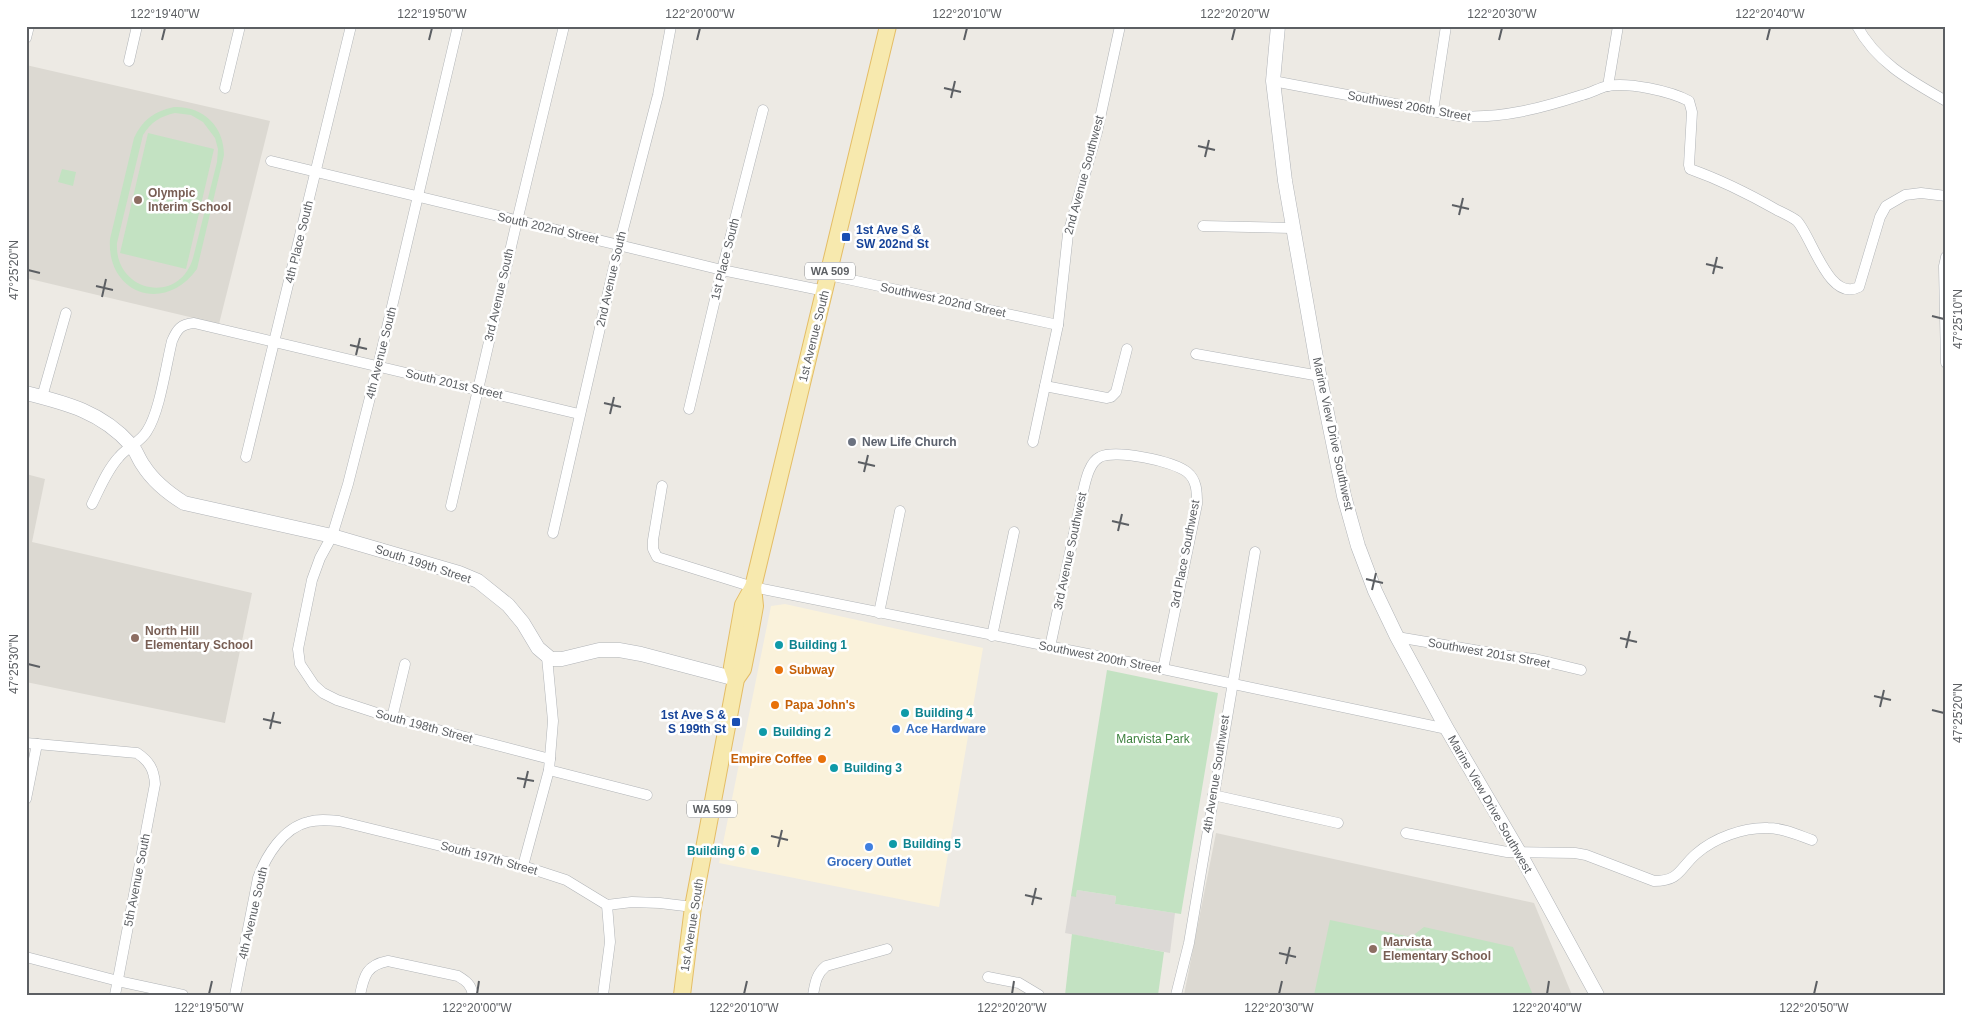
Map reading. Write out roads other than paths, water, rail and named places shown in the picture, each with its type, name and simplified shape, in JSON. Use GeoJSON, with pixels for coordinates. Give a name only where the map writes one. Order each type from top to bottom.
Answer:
{"type":"FeatureCollection","features":[{"type":"Feature","properties":{"kind":"main road","name":"1st Avenue South"},"geometry":{"type":"LineString","coordinates":[[682,995],[694,907],[736,679],[732,667],[743,605],[753,587],[888,26]]}},
{"type":"Feature","properties":{"kind":"street"},"geometry":{"type":"LineString","coordinates":[[26,38],[29,26]]}},
{"type":"Feature","properties":{"kind":"street"},"geometry":{"type":"LineString","coordinates":[[128,61],[137,26]]}},
{"type":"Feature","properties":{"kind":"street"},"geometry":{"type":"LineString","coordinates":[[225,88],[240,26]]}},
{"type":"Feature","properties":{"kind":"street","name":"4th Place South"},"geometry":{"type":"LineString","coordinates":[[246,457],[351,26]]}},
{"type":"Feature","properties":{"kind":"street","name":"4th Avenue South"},"geometry":{"type":"LineString","coordinates":[[306,676],[300,664],[298,649],[312,580],[320,558],[332,536],[348,484],[378,366],[458,26]]}},
{"type":"Feature","properties":{"kind":"street","name":"3rd Avenue South"},"geometry":{"type":"LineString","coordinates":[[451,506],[516,220],[564,26]]}},
{"type":"Feature","properties":{"kind":"street","name":"2nd Avenue South"},"geometry":{"type":"LineString","coordinates":[[552,533],[619,245],[658,95],[671,26]]}},
{"type":"Feature","properties":{"kind":"street","name":"2nd Avenue Southwest"},"geometry":{"type":"LineString","coordinates":[[1033,442],[1058,325],[1068,234],[1097,132],[1120,26]]}},
{"type":"Feature","properties":{"kind":"street","name":"Marine View Drive Southwest"},"geometry":{"type":"LineString","coordinates":[[1278,26],[1273,81],[1292,228],[1346,504],[1375,591],[1397,637],[1447,729],[1519,852],[1597,995]]}},
{"type":"Feature","properties":{"kind":"street"},"geometry":{"type":"LineString","coordinates":[[1433,111],[1446,26]]}},
{"type":"Feature","properties":{"kind":"street"},"geometry":{"type":"LineString","coordinates":[[1608,86],[1618,26]]}},
{"type":"Feature","properties":{"kind":"street"},"geometry":{"type":"LineString","coordinates":[[1857,26],[1866,43],[1879,56],[1909,80],[1946,102]]}},
{"type":"Feature","properties":{"kind":"street","name":"Southwest 206th Street"},"geometry":{"type":"LineString","coordinates":[[1273,81],[1459,116],[1483,118],[1508,115],[1608,86],[1625,86],[1677,95],[1689,101],[1692,112],[1690,169],[1720,180],[1797,221],[1833,280],[1847,290],[1859,287],[1880,217],[1886,206],[1906,195],[1921,193],[1946,196]]}},
{"type":"Feature","properties":{"kind":"street","name":"1st Place South"},"geometry":{"type":"LineString","coordinates":[[689,409],[763,110]]}},
{"type":"Feature","properties":{"kind":"street","name":"South 202nd Street"},"geometry":{"type":"LineString","coordinates":[[272,161],[722,270],[827,283]]}},
{"type":"Feature","properties":{"kind":"street"},"geometry":{"type":"LineString","coordinates":[[1203,226],[1292,228]]}},
{"type":"Feature","properties":{"kind":"street"},"geometry":{"type":"LineString","coordinates":[[1946,256],[1944,266],[1946,363]]}},
{"type":"Feature","properties":{"kind":"street","name":"Southwest 202nd Street"},"geometry":{"type":"LineString","coordinates":[[827,283],[1058,325]]}},
{"type":"Feature","properties":{"kind":"street"},"geometry":{"type":"LineString","coordinates":[[42,397],[66,313]]}},
{"type":"Feature","properties":{"kind":"street","name":"South 201st Street"},"geometry":{"type":"LineString","coordinates":[[132,446],[147,431],[154,417],[176,331],[182,325],[194,323],[579,414]]}},
{"type":"Feature","properties":{"kind":"street"},"geometry":{"type":"LineString","coordinates":[[1045,386],[1107,398],[1112,397],[1116,392],[1127,349]]}},
{"type":"Feature","properties":{"kind":"street"},"geometry":{"type":"LineString","coordinates":[[1196,354],[1320,376]]}},
{"type":"Feature","properties":{"kind":"street","name":"South 199th Street"},"geometry":{"type":"LineString","coordinates":[[26,393],[86,410],[116,431],[132,446],[143,465],[157,483],[184,503],[332,536],[422,561],[478,582],[497,595],[512,609],[538,648],[547,657]]}},
{"type":"Feature","properties":{"kind":"street"},"geometry":{"type":"LineString","coordinates":[[92,504],[111,466],[132,446]]}},
{"type":"Feature","properties":{"kind":"street","name":"3rd Place Southwest"},"geometry":{"type":"LineString","coordinates":[[1098,458],[1108,455],[1122,455],[1178,467],[1187,472],[1197,490],[1196,504],[1163,669]]}},
{"type":"Feature","properties":{"kind":"street","name":"3rd Avenue Southwest"},"geometry":{"type":"LineString","coordinates":[[1050,647],[1086,478],[1098,458]]}},
{"type":"Feature","properties":{"kind":"street","name":"Southwest 200th Street"},"geometry":{"type":"LineString","coordinates":[[662,486],[653,540],[653,549],[657,557],[753,587],[1163,669],[1231,685],[1447,729]]}},
{"type":"Feature","properties":{"kind":"street"},"geometry":{"type":"LineString","coordinates":[[880,613],[900,511]]}},
{"type":"Feature","properties":{"kind":"street"},"geometry":{"type":"LineString","coordinates":[[992,636],[1014,532]]}},
{"type":"Feature","properties":{"kind":"street","name":"4th Avenue Southwest"},"geometry":{"type":"LineString","coordinates":[[1176,995],[1188,943],[1255,552]]}},
{"type":"Feature","properties":{"kind":"street","name":"Southwest 201st Street"},"geometry":{"type":"LineString","coordinates":[[1397,637],[1535,659],[1581,670]]}},
{"type":"Feature","properties":{"kind":"street"},"geometry":{"type":"LineString","coordinates":[[522,866],[549,770],[553,721],[547,657],[562,659],[599,650],[619,650],[736,679]]}},
{"type":"Feature","properties":{"kind":"street"},"geometry":{"type":"LineString","coordinates":[[392,718],[405,664]]}},
{"type":"Feature","properties":{"kind":"street","name":"South 198th Street"},"geometry":{"type":"LineString","coordinates":[[306,676],[323,693],[337,700],[392,718],[550,759]]}},
{"type":"Feature","properties":{"kind":"street"},"geometry":{"type":"LineString","coordinates":[[26,799],[32,744]]}},
{"type":"Feature","properties":{"kind":"street","name":"5th Avenue South"},"geometry":{"type":"LineString","coordinates":[[32,744],[137,753],[146,758],[154,773],[155,784],[115,995]]}},
{"type":"Feature","properties":{"kind":"street"},"geometry":{"type":"LineString","coordinates":[[549,770],[647,795]]}},
{"type":"Feature","properties":{"kind":"street"},"geometry":{"type":"LineString","coordinates":[[1213,796],[1338,823]]}},
{"type":"Feature","properties":{"kind":"street","name":"South 197th Street"},"geometry":{"type":"LineString","coordinates":[[284,838],[306,822],[339,820],[522,866],[566,880],[607,905]]}},
{"type":"Feature","properties":{"kind":"street"},"geometry":{"type":"LineString","coordinates":[[1406,833],[1507,852],[1574,853],[1586,855],[1654,881],[1674,878],[1697,853],[1708,845],[1753,829],[1783,830],[1812,840]]}},
{"type":"Feature","properties":{"kind":"street","name":"4th Avenue South"},"geometry":{"type":"LineString","coordinates":[[235,995],[258,878],[264,861],[284,838]]}},
{"type":"Feature","properties":{"kind":"street"},"geometry":{"type":"LineString","coordinates":[[603,995],[610,942],[607,905],[632,902],[694,907]]}},
{"type":"Feature","properties":{"kind":"street"},"geometry":{"type":"LineString","coordinates":[[813,995],[820,971],[826,966],[887,949]]}},
{"type":"Feature","properties":{"kind":"street"},"geometry":{"type":"LineString","coordinates":[[26,957],[118,981],[183,995]]}},
{"type":"Feature","properties":{"kind":"street"},"geometry":{"type":"LineString","coordinates":[[360,995],[363,977],[378,963],[388,962],[458,976],[472,988],[473,995]]}},
{"type":"Feature","properties":{"kind":"street"},"geometry":{"type":"LineString","coordinates":[[988,977],[1018,983],[1039,995]]}},
{"type":"Feature","properties":{"kind":"place","name":"Olympic Interim School"},"geometry":{"type":"Point","coordinates":[138,200]}},
{"type":"Feature","properties":{"kind":"place","name":"1st Ave S & SW 202nd St"},"geometry":{"type":"Point","coordinates":[846,237]}},
{"type":"Feature","properties":{"kind":"place","name":"New Life Church"},"geometry":{"type":"Point","coordinates":[852,442]}},
{"type":"Feature","properties":{"kind":"place","name":"North Hill Elementary School"},"geometry":{"type":"Point","coordinates":[135,638]}},
{"type":"Feature","properties":{"kind":"place","name":"Building 1"},"geometry":{"type":"Point","coordinates":[779,645]}},
{"type":"Feature","properties":{"kind":"place","name":"Subway"},"geometry":{"type":"Point","coordinates":[779,670]}},
{"type":"Feature","properties":{"kind":"place","name":"Papa John's"},"geometry":{"type":"Point","coordinates":[775,705]}},
{"type":"Feature","properties":{"kind":"place","name":"Building 4"},"geometry":{"type":"Point","coordinates":[905,713]}},
{"type":"Feature","properties":{"kind":"place","name":"1st Ave S & S 199th St"},"geometry":{"type":"Point","coordinates":[736,722]}},
{"type":"Feature","properties":{"kind":"place","name":"Ace Hardware"},"geometry":{"type":"Point","coordinates":[896,729]}},
{"type":"Feature","properties":{"kind":"place","name":"Building 2"},"geometry":{"type":"Point","coordinates":[763,732]}},
{"type":"Feature","properties":{"kind":"place","name":"Empire Coffee"},"geometry":{"type":"Point","coordinates":[822,759]}},
{"type":"Feature","properties":{"kind":"place","name":"Building 3"},"geometry":{"type":"Point","coordinates":[834,768]}},
{"type":"Feature","properties":{"kind":"place","name":"Building 5"},"geometry":{"type":"Point","coordinates":[893,844]}},
{"type":"Feature","properties":{"kind":"place","name":"Grocery Outlet"},"geometry":{"type":"Point","coordinates":[869,847]}},
{"type":"Feature","properties":{"kind":"place","name":"Building 6"},"geometry":{"type":"Point","coordinates":[755,851]}},
{"type":"Feature","properties":{"kind":"place","name":"Marvista Elementary School"},"geometry":{"type":"Point","coordinates":[1373,949]}},
{"type":"Feature","properties":{"kind":"park label","name":"Marvista Park"},"geometry":{"type":"Point","coordinates":[1153,739]}}]}
